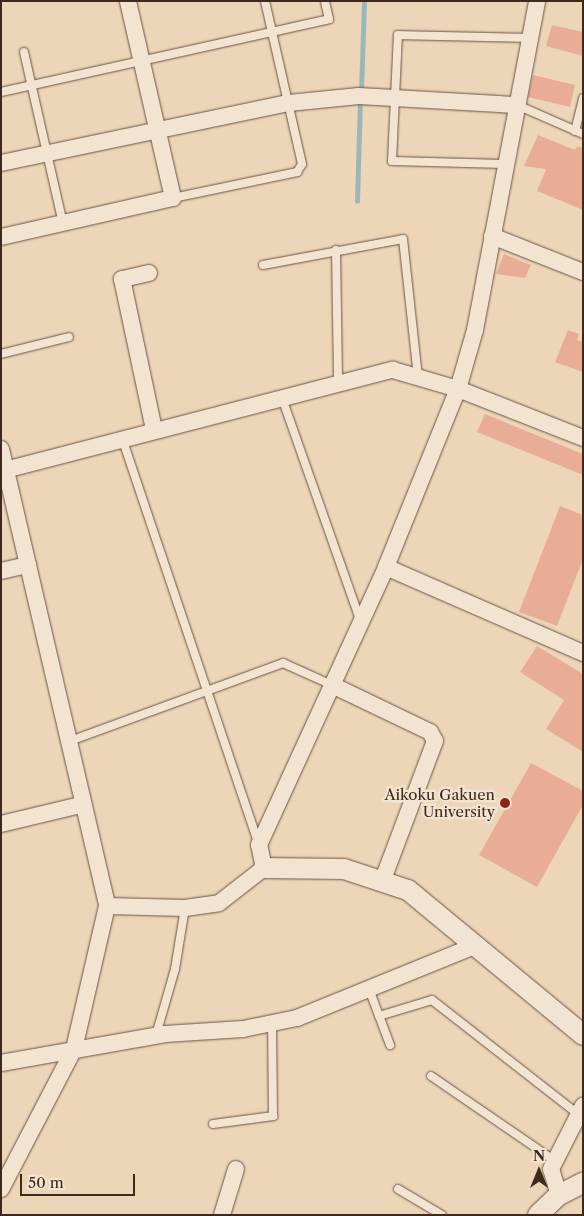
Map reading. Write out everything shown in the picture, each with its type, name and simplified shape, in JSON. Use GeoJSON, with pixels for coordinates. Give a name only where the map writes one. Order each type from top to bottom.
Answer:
{"type":"FeatureCollection","features":[{"type":"Feature","properties":{"kind":"street"},"geometry":{"type":"LineString","coordinates":[[1,237],[173,198],[128,1]]}},
{"type":"Feature","properties":{"kind":"street"},"geometry":{"type":"LineString","coordinates":[[264,868],[259,845],[386,567],[458,389],[475,330],[515,105],[528,38],[538,1]]}},
{"type":"Feature","properties":{"kind":"street"},"geometry":{"type":"LineString","coordinates":[[1,163],[158,128],[289,103],[397,96],[515,105]]}},
{"type":"Feature","properties":{"kind":"street"},"geometry":{"type":"LineString","coordinates":[[492,236],[583,272]]}},
{"type":"Feature","properties":{"kind":"street"},"geometry":{"type":"LineString","coordinates":[[149,273],[122,279],[154,430]]}},
{"type":"Feature","properties":{"kind":"street"},"geometry":{"type":"LineString","coordinates":[[5,475],[122,438],[393,370],[458,389],[583,438]]}},
{"type":"Feature","properties":{"kind":"street"},"geometry":{"type":"LineString","coordinates":[[1,449],[5,475],[70,741],[107,906],[74,1049],[1,1189]]}},
{"type":"Feature","properties":{"kind":"street"},"geometry":{"type":"LineString","coordinates":[[1,571],[28,565]]}},
{"type":"Feature","properties":{"kind":"street"},"geometry":{"type":"LineString","coordinates":[[386,567],[583,653]]}},
{"type":"Feature","properties":{"kind":"street"},"geometry":{"type":"LineString","coordinates":[[332,685],[430,732],[434,741],[383,879]]}},
{"type":"Feature","properties":{"kind":"street"},"geometry":{"type":"LineString","coordinates":[[1,824],[84,804]]}},
{"type":"Feature","properties":{"kind":"street"},"geometry":{"type":"LineString","coordinates":[[107,906],[185,908],[219,903],[264,868],[319,866],[383,879],[425,901],[583,1035]]}},
{"type":"Feature","properties":{"kind":"street"},"geometry":{"type":"LineString","coordinates":[[1,1063],[155,1036],[272,1023],[297,1018],[477,946]]}},
{"type":"Feature","properties":{"kind":"street"},"geometry":{"type":"LineString","coordinates":[[559,1195],[550,1169],[580,1110]]}},
{"type":"Feature","properties":{"kind":"street"},"geometry":{"type":"LineString","coordinates":[[222,1215],[236,1169]]}},
{"type":"Feature","properties":{"kind":"street"},"geometry":{"type":"LineString","coordinates":[[538,1215],[559,1195],[583,1183]]}},
{"type":"Feature","properties":{"kind":"lane"},"geometry":{"type":"LineString","coordinates":[[173,198],[297,172],[302,164],[265,1]]}},
{"type":"Feature","properties":{"kind":"lane"},"geometry":{"type":"LineString","coordinates":[[1,92],[273,35],[329,19],[325,1]]}},
{"type":"Feature","properties":{"kind":"lane"},"geometry":{"type":"LineString","coordinates":[[504,164],[392,161],[397,96],[398,35],[528,38]]}},
{"type":"Feature","properties":{"kind":"lane"},"geometry":{"type":"LineString","coordinates":[[24,52],[63,223]]}},
{"type":"Feature","properties":{"kind":"lane"},"geometry":{"type":"LineString","coordinates":[[515,105],[579,132],[583,98]]}},
{"type":"Feature","properties":{"kind":"lane"},"geometry":{"type":"LineString","coordinates":[[262,265],[403,239],[418,376]]}},
{"type":"Feature","properties":{"kind":"lane"},"geometry":{"type":"LineString","coordinates":[[336,250],[338,383]]}},
{"type":"Feature","properties":{"kind":"lane"},"geometry":{"type":"LineString","coordinates":[[1,354],[69,337]]}},
{"type":"Feature","properties":{"kind":"lane"},"geometry":{"type":"LineString","coordinates":[[282,398],[360,622]]}},
{"type":"Feature","properties":{"kind":"lane"},"geometry":{"type":"LineString","coordinates":[[122,438],[259,845]]}},
{"type":"Feature","properties":{"kind":"lane"},"geometry":{"type":"LineString","coordinates":[[70,741],[283,662],[332,685]]}},
{"type":"Feature","properties":{"kind":"lane"},"geometry":{"type":"LineString","coordinates":[[155,1036],[175,968],[185,908]]}},
{"type":"Feature","properties":{"kind":"lane"},"geometry":{"type":"LineString","coordinates":[[369,989],[390,1045]]}},
{"type":"Feature","properties":{"kind":"lane"},"geometry":{"type":"LineString","coordinates":[[379,1016],[432,1000],[580,1110]]}},
{"type":"Feature","properties":{"kind":"lane"},"geometry":{"type":"LineString","coordinates":[[213,1124],[273,1116],[272,1023]]}},
{"type":"Feature","properties":{"kind":"lane"},"geometry":{"type":"LineString","coordinates":[[431,1076],[555,1161]]}},
{"type":"Feature","properties":{"kind":"lane"},"geometry":{"type":"LineString","coordinates":[[398,1189],[442,1215]]}},
{"type":"Feature","properties":{"kind":"building"},"geometry":{"type":"Polygon","coordinates":[[[552,25],[583,32],[583,56],[546,46],[552,25]]]}},
{"type":"Feature","properties":{"kind":"building"},"geometry":{"type":"Polygon","coordinates":[[[533,75],[575,85],[570,107],[528,97],[533,75]]]}},
{"type":"Feature","properties":{"kind":"building"},"geometry":{"type":"Polygon","coordinates":[[[538,135],[575,150],[577,146],[583,148],[583,210],[537,191],[546,169],[524,166],[538,135]]]}},
{"type":"Feature","properties":{"kind":"building"},"geometry":{"type":"Polygon","coordinates":[[[504,254],[531,265],[525,278],[496,274],[504,254]]]}},
{"type":"Feature","properties":{"kind":"building"},"geometry":{"type":"Polygon","coordinates":[[[568,330],[579,334],[577,340],[583,342],[583,372],[555,362],[568,330]]]}},
{"type":"Feature","properties":{"kind":"building"},"geometry":{"type":"Polygon","coordinates":[[[485,414],[583,454],[583,475],[477,432],[485,414]]]}},
{"type":"Feature","properties":{"kind":"building"},"geometry":{"type":"Polygon","coordinates":[[[560,506],[583,515],[583,559],[557,626],[519,612],[560,506]]]}},
{"type":"Feature","properties":{"kind":"building"},"geometry":{"type":"Polygon","coordinates":[[[537,646],[583,674],[583,752],[546,729],[564,700],[520,672],[537,646]]]}},
{"type":"Feature","properties":{"kind":"building"},"geometry":{"type":"Polygon","coordinates":[[[531,763],[583,791],[583,805],[537,887],[479,855],[531,763]]]}},
{"type":"Feature","properties":{"kind":"waterway"},"geometry":{"type":"LineString","coordinates":[[361,92],[364,1]]}},
{"type":"Feature","properties":{"kind":"waterway"},"geometry":{"type":"LineString","coordinates":[[357,201],[360,100]]}},
{"type":"Feature","properties":{"kind":"place","name":"Aikoku Gakuen University"},"geometry":{"type":"Point","coordinates":[505,803]}}]}
